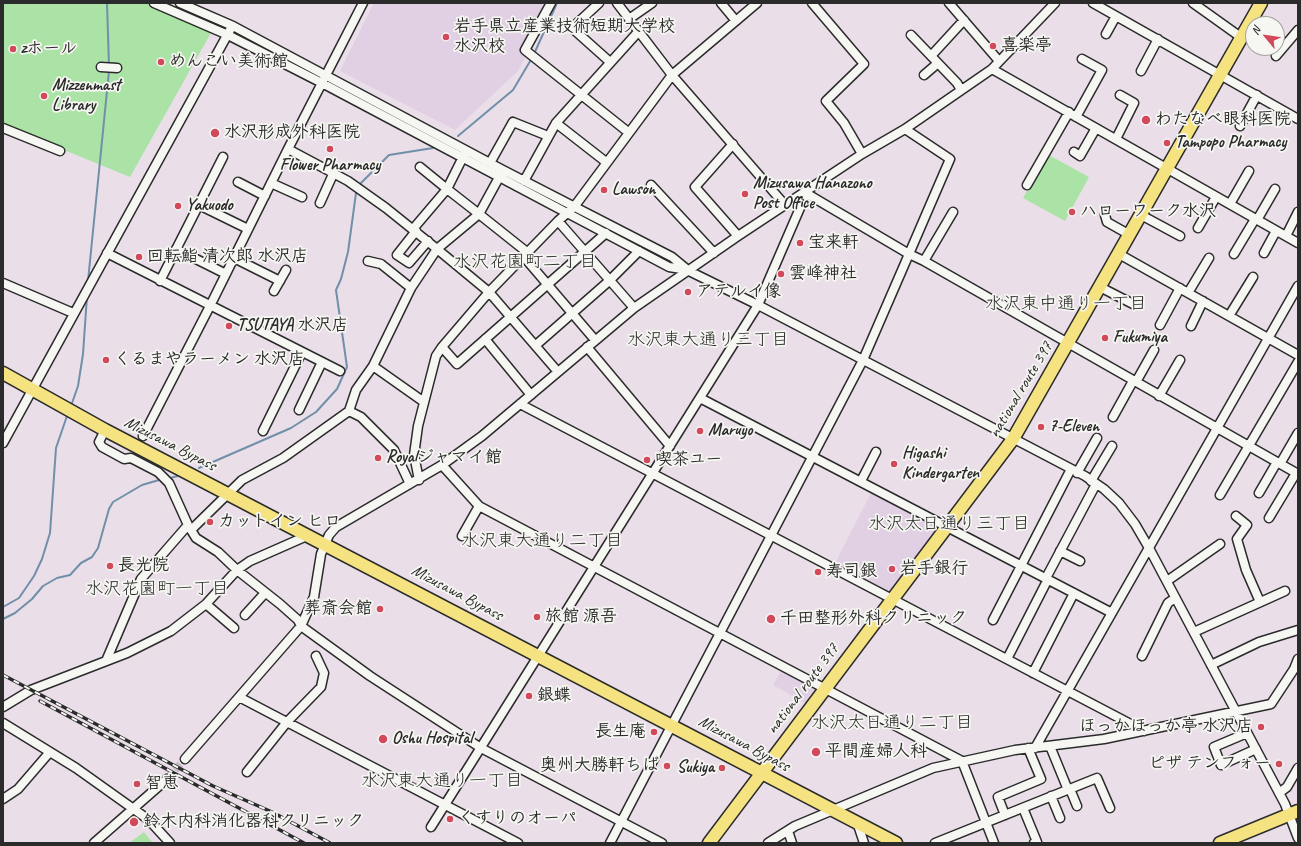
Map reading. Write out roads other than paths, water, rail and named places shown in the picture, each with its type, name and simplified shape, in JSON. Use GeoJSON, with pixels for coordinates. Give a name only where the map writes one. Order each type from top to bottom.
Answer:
{"type":"FeatureCollection","features":[{"type":"Feature","properties":{"kind":"highway","name":"national route 397"},"geometry":{"type":"LineString","coordinates":[[709,843],[1013,439],[1262,3]]}},
{"type":"Feature","properties":{"kind":"highway","name":"Mizusawa Bypass"},"geometry":{"type":"LineString","coordinates":[[3,373],[105,430],[229,493],[896,843]]}},
{"type":"Feature","properties":{"kind":"highway"},"geometry":{"type":"LineString","coordinates":[[1220,843],[1293,813]]}},
{"type":"Feature","properties":{"kind":"street"},"geometry":{"type":"LineString","coordinates":[[154,3],[228,35],[324,80],[465,154],[568,213],[669,267],[689,271]]}},
{"type":"Feature","properties":{"kind":"street"},"geometry":{"type":"LineString","coordinates":[[180,3],[233,26],[324,80]]}},
{"type":"Feature","properties":{"kind":"street"},"geometry":{"type":"LineString","coordinates":[[143,436],[363,3]]}},
{"type":"Feature","properties":{"kind":"street"},"geometry":{"type":"LineString","coordinates":[[551,3],[525,50],[628,132]]}},
{"type":"Feature","properties":{"kind":"street"},"geometry":{"type":"LineString","coordinates":[[599,3],[572,28],[610,62]]}},
{"type":"Feature","properties":{"kind":"street"},"geometry":{"type":"LineString","coordinates":[[617,3],[672,75],[785,205]]}},
{"type":"Feature","properties":{"kind":"street"},"geometry":{"type":"LineString","coordinates":[[629,19],[652,3]]}},
{"type":"Feature","properties":{"kind":"street"},"geometry":{"type":"LineString","coordinates":[[721,3],[736,21]]}},
{"type":"Feature","properties":{"kind":"street"},"geometry":{"type":"LineString","coordinates":[[419,480],[414,455],[424,402],[436,356],[442,347],[488,292],[558,221],[574,207],[628,132],[672,75],[757,3]]}},
{"type":"Feature","properties":{"kind":"street"},"geometry":{"type":"LineString","coordinates":[[812,3],[864,64],[826,101],[844,124],[862,154]]}},
{"type":"Feature","properties":{"kind":"street"},"geometry":{"type":"LineString","coordinates":[[949,3],[999,61]]}},
{"type":"Feature","properties":{"kind":"street"},"geometry":{"type":"LineString","coordinates":[[185,759],[301,626],[314,597],[318,566],[325,544],[329,535],[336,527],[442,466],[482,436],[634,308],[738,236],[862,154],[905,129],[992,69],[1055,3]]}},
{"type":"Feature","properties":{"kind":"street"},"geometry":{"type":"LineString","coordinates":[[1093,3],[1298,118]]}},
{"type":"Feature","properties":{"kind":"street"},"geometry":{"type":"LineString","coordinates":[[1193,3],[1242,38]]}},
{"type":"Feature","properties":{"kind":"street"},"geometry":{"type":"LineString","coordinates":[[1106,34],[1116,16]]}},
{"type":"Feature","properties":{"kind":"street"},"geometry":{"type":"LineString","coordinates":[[930,56],[964,20]]}},
{"type":"Feature","properties":{"kind":"street"},"geometry":{"type":"LineString","coordinates":[[3,443],[106,253],[233,26]]}},
{"type":"Feature","properties":{"kind":"street"},"geometry":{"type":"LineString","coordinates":[[1285,45],[1298,30]]}},
{"type":"Feature","properties":{"kind":"street"},"geometry":{"type":"LineString","coordinates":[[524,181],[556,122],[638,32]]}},
{"type":"Feature","properties":{"kind":"street"},"geometry":{"type":"LineString","coordinates":[[911,35],[957,83],[961,90]]}},
{"type":"Feature","properties":{"kind":"street"},"geometry":{"type":"LineString","coordinates":[[1141,71],[1158,39]]}},
{"type":"Feature","properties":{"kind":"street"},"geometry":{"type":"LineString","coordinates":[[1076,117],[1102,70],[1082,59]]}},
{"type":"Feature","properties":{"kind":"street"},"geometry":{"type":"LineString","coordinates":[[924,75],[938,63]]}},
{"type":"Feature","properties":{"kind":"street"},"geometry":{"type":"LineString","coordinates":[[103,67],[115,68]]}},
{"type":"Feature","properties":{"kind":"street"},"geometry":{"type":"LineString","coordinates":[[992,69],[1298,243]]}},
{"type":"Feature","properties":{"kind":"street"},"geometry":{"type":"LineString","coordinates":[[1116,139],[1134,104],[1120,94]]}},
{"type":"Feature","properties":{"kind":"street"},"geometry":{"type":"LineString","coordinates":[[1240,126],[1256,95]]}},
{"type":"Feature","properties":{"kind":"street"},"geometry":{"type":"LineString","coordinates":[[1027,185],[1069,112]]}},
{"type":"Feature","properties":{"kind":"street"},"geometry":{"type":"LineString","coordinates":[[490,163],[513,122],[548,136]]}},
{"type":"Feature","properties":{"kind":"street"},"geometry":{"type":"LineString","coordinates":[[556,122],[606,162]]}},
{"type":"Feature","properties":{"kind":"street"},"geometry":{"type":"LineString","coordinates":[[3,128],[60,151]]}},
{"type":"Feature","properties":{"kind":"street"},"geometry":{"type":"LineString","coordinates":[[1074,152],[1080,156],[1096,128]]}},
{"type":"Feature","properties":{"kind":"street"},"geometry":{"type":"LineString","coordinates":[[610,843],[863,360],[950,159],[905,129]]}},
{"type":"Feature","properties":{"kind":"street"},"geometry":{"type":"LineString","coordinates":[[733,144],[695,186],[738,236]]}},
{"type":"Feature","properties":{"kind":"street"},"geometry":{"type":"LineString","coordinates":[[288,149],[334,172],[415,230],[488,292],[536,345],[558,372]]}},
{"type":"Feature","properties":{"kind":"street"},"geometry":{"type":"LineString","coordinates":[[465,154],[490,163],[501,174],[524,181],[672,257],[689,271],[758,305],[1074,471],[1093,482],[1119,503],[1135,524],[1149,548],[1279,793],[1293,813],[1298,838]]}},
{"type":"Feature","properties":{"kind":"street"},"geometry":{"type":"LineString","coordinates":[[428,242],[409,264],[397,254],[448,189],[465,154]]}},
{"type":"Feature","properties":{"kind":"street"},"geometry":{"type":"LineString","coordinates":[[160,281],[223,157]]}},
{"type":"Feature","properties":{"kind":"street"},"geometry":{"type":"LineString","coordinates":[[420,167],[479,214],[526,255],[547,284],[595,340]]}},
{"type":"Feature","properties":{"kind":"street"},"geometry":{"type":"LineString","coordinates":[[1230,204],[1249,171]]}},
{"type":"Feature","properties":{"kind":"street"},"geometry":{"type":"LineString","coordinates":[[320,203],[334,172]]}},
{"type":"Feature","properties":{"kind":"street"},"geometry":{"type":"LineString","coordinates":[[106,661],[141,579],[189,527],[242,480],[283,458],[349,411],[356,390],[373,366],[411,288],[437,249],[479,214],[501,174]]}},
{"type":"Feature","properties":{"kind":"street"},"geometry":{"type":"LineString","coordinates":[[238,182],[265,196]]}},
{"type":"Feature","properties":{"kind":"street"},"geometry":{"type":"LineString","coordinates":[[271,183],[302,197]]}},
{"type":"Feature","properties":{"kind":"street"},"geometry":{"type":"LineString","coordinates":[[651,185],[714,253]]}},
{"type":"Feature","properties":{"kind":"street"},"geometry":{"type":"LineString","coordinates":[[1234,254],[1275,189]]}},
{"type":"Feature","properties":{"kind":"street"},"geometry":{"type":"LineString","coordinates":[[804,192],[909,254],[924,261],[1297,474],[1269,518]]}},
{"type":"Feature","properties":{"kind":"street"},"geometry":{"type":"LineString","coordinates":[[431,826],[758,305],[803,201],[804,192]]}},
{"type":"Feature","properties":{"kind":"street"},"geometry":{"type":"LineString","coordinates":[[1198,228],[1216,197]]}},
{"type":"Feature","properties":{"kind":"street"},"geometry":{"type":"LineString","coordinates":[[198,205],[248,229]]}},
{"type":"Feature","properties":{"kind":"street"},"geometry":{"type":"LineString","coordinates":[[924,261],[954,212]]}},
{"type":"Feature","properties":{"kind":"street"},"geometry":{"type":"LineString","coordinates":[[1286,236],[1298,212]]}},
{"type":"Feature","properties":{"kind":"street"},"geometry":{"type":"LineString","coordinates":[[1141,215],[1180,236]]}},
{"type":"Feature","properties":{"kind":"street"},"geometry":{"type":"LineString","coordinates":[[1105,216],[1107,222],[1130,235]]}},
{"type":"Feature","properties":{"kind":"street"},"geometry":{"type":"LineString","coordinates":[[558,221],[634,308]]}},
{"type":"Feature","properties":{"kind":"street"},"geometry":{"type":"LineString","coordinates":[[1264,253],[1276,231]]}},
{"type":"Feature","properties":{"kind":"street"},"geometry":{"type":"LineString","coordinates":[[442,347],[457,364],[606,233]]}},
{"type":"Feature","properties":{"kind":"street"},"geometry":{"type":"LineString","coordinates":[[176,249],[226,274]]}},
{"type":"Feature","properties":{"kind":"street"},"geometry":{"type":"LineString","coordinates":[[536,345],[610,280],[639,251]]}},
{"type":"Feature","properties":{"kind":"street"},"geometry":{"type":"LineString","coordinates":[[106,253],[340,370]]}},
{"type":"Feature","properties":{"kind":"street"},"geometry":{"type":"LineString","coordinates":[[1119,254],[1298,355]]}},
{"type":"Feature","properties":{"kind":"street"},"geometry":{"type":"LineString","coordinates":[[234,258],[280,282]]}},
{"type":"Feature","properties":{"kind":"street"},"geometry":{"type":"LineString","coordinates":[[1188,293],[1209,258]]}},
{"type":"Feature","properties":{"kind":"street"},"geometry":{"type":"LineString","coordinates":[[368,260],[380,264],[411,288]]}},
{"type":"Feature","properties":{"kind":"street"},"geometry":{"type":"LineString","coordinates":[[274,291],[286,270]]}},
{"type":"Feature","properties":{"kind":"street"},"geometry":{"type":"LineString","coordinates":[[1229,316],[1252,277]]}},
{"type":"Feature","properties":{"kind":"street"},"geometry":{"type":"LineString","coordinates":[[3,283],[74,313]]}},
{"type":"Feature","properties":{"kind":"street"},"geometry":{"type":"LineString","coordinates":[[1005,815],[998,797],[1041,779],[1032,748],[1068,691],[1298,286]]}},
{"type":"Feature","properties":{"kind":"street"},"geometry":{"type":"LineString","coordinates":[[1100,287],[1135,305]]}},
{"type":"Feature","properties":{"kind":"street"},"geometry":{"type":"LineString","coordinates":[[1160,326],[1180,288]]}},
{"type":"Feature","properties":{"kind":"street"},"geometry":{"type":"LineString","coordinates":[[1191,326],[1203,301]]}},
{"type":"Feature","properties":{"kind":"street"},"geometry":{"type":"LineString","coordinates":[[485,339],[531,395]]}},
{"type":"Feature","properties":{"kind":"street"},"geometry":{"type":"LineString","coordinates":[[587,347],[670,446]]}},
{"type":"Feature","properties":{"kind":"street"},"geometry":{"type":"LineString","coordinates":[[1113,417],[1154,350]]}},
{"type":"Feature","properties":{"kind":"street"},"geometry":{"type":"LineString","coordinates":[[263,431],[302,352]]}},
{"type":"Feature","properties":{"kind":"street"},"geometry":{"type":"LineString","coordinates":[[1159,396],[1180,360]]}},
{"type":"Feature","properties":{"kind":"street"},"geometry":{"type":"LineString","coordinates":[[299,410],[322,362]]}},
{"type":"Feature","properties":{"kind":"street"},"geometry":{"type":"LineString","coordinates":[[1220,495],[1298,362]]}},
{"type":"Feature","properties":{"kind":"street"},"geometry":{"type":"LineString","coordinates":[[373,366],[424,402]]}},
{"type":"Feature","properties":{"kind":"street"},"geometry":{"type":"LineString","coordinates":[[700,398],[948,526],[1112,613]]}},
{"type":"Feature","properties":{"kind":"street"},"geometry":{"type":"LineString","coordinates":[[520,404],[1144,732]]}},
{"type":"Feature","properties":{"kind":"street"},"geometry":{"type":"LineString","coordinates":[[349,411],[361,417],[394,450],[410,484]]}},
{"type":"Feature","properties":{"kind":"street"},"geometry":{"type":"LineString","coordinates":[[105,430],[99,442],[102,447],[124,458],[131,458],[158,472],[168,483],[189,527],[196,538],[218,552],[237,570],[298,620],[301,626],[370,676],[481,748],[662,843]]}},
{"type":"Feature","properties":{"kind":"street"},"geometry":{"type":"LineString","coordinates":[[1259,493],[1298,433]]}},
{"type":"Feature","properties":{"kind":"street"},"geometry":{"type":"LineString","coordinates":[[993,620],[1074,471],[1097,438]]}},
{"type":"Feature","properties":{"kind":"street"},"geometry":{"type":"LineString","coordinates":[[1007,659],[1112,446]]}},
{"type":"Feature","properties":{"kind":"street"},"geometry":{"type":"LineString","coordinates":[[861,481],[876,452]]}},
{"type":"Feature","properties":{"kind":"street"},"geometry":{"type":"LineString","coordinates":[[442,466],[479,506],[593,568],[826,688],[962,761],[994,843]]}},
{"type":"Feature","properties":{"kind":"street"},"geometry":{"type":"LineString","coordinates":[[462,536],[479,506]]}},
{"type":"Feature","properties":{"kind":"street"},"geometry":{"type":"LineString","coordinates":[[1236,516],[1247,526],[1237,540],[1246,570],[1260,602]]}},
{"type":"Feature","properties":{"kind":"street"},"geometry":{"type":"LineString","coordinates":[[3,707],[31,690],[139,648],[171,631],[206,604],[237,570],[250,560],[309,535]]}},
{"type":"Feature","properties":{"kind":"street"},"geometry":{"type":"LineString","coordinates":[[1167,581],[1220,544]]}},
{"type":"Feature","properties":{"kind":"street"},"geometry":{"type":"LineString","coordinates":[[1060,551],[1080,561]]}},
{"type":"Feature","properties":{"kind":"street"},"geometry":{"type":"LineString","coordinates":[[1194,632],[1285,591]]}},
{"type":"Feature","properties":{"kind":"street"},"geometry":{"type":"LineString","coordinates":[[245,615],[265,593]]}},
{"type":"Feature","properties":{"kind":"street"},"geometry":{"type":"LineString","coordinates":[[1033,673],[1074,593]]}},
{"type":"Feature","properties":{"kind":"street"},"geometry":{"type":"LineString","coordinates":[[1142,656],[1168,602],[1175,598]]}},
{"type":"Feature","properties":{"kind":"street"},"geometry":{"type":"LineString","coordinates":[[206,604],[234,628]]}},
{"type":"Feature","properties":{"kind":"street"},"geometry":{"type":"LineString","coordinates":[[1211,665],[1259,642],[1298,630]]}},
{"type":"Feature","properties":{"kind":"street"},"geometry":{"type":"LineString","coordinates":[[247,772],[287,722],[321,687],[324,673],[316,656]]}},
{"type":"Feature","properties":{"kind":"street"},"geometry":{"type":"LineString","coordinates":[[768,843],[788,831],[921,773],[962,761],[1032,748],[1104,739],[1144,732],[1237,713],[1271,704],[1294,669],[1298,659]]}},
{"type":"Feature","properties":{"kind":"street"},"geometry":{"type":"LineString","coordinates":[[239,697],[518,843]]}},
{"type":"Feature","properties":{"kind":"street"},"geometry":{"type":"LineString","coordinates":[[3,723],[76,768],[161,831],[170,843]]}},
{"type":"Feature","properties":{"kind":"street"},"geometry":{"type":"LineString","coordinates":[[1247,733],[1214,747],[1222,765],[1256,750]]}},
{"type":"Feature","properties":{"kind":"street"},"geometry":{"type":"LineString","coordinates":[[1050,746],[1077,806]]}},
{"type":"Feature","properties":{"kind":"street"},"geometry":{"type":"LineString","coordinates":[[3,800],[18,789],[50,753]]}},
{"type":"Feature","properties":{"kind":"street"},"geometry":{"type":"LineString","coordinates":[[1279,793],[1288,787],[1298,768]]}},
{"type":"Feature","properties":{"kind":"street"},"geometry":{"type":"LineString","coordinates":[[935,843],[1097,778],[1110,808]]}},
{"type":"Feature","properties":{"kind":"street"},"geometry":{"type":"LineString","coordinates":[[94,843],[167,779]]}},
{"type":"Feature","properties":{"kind":"street"},"geometry":{"type":"LineString","coordinates":[[1051,796],[1060,818]]}},
{"type":"Feature","properties":{"kind":"street"},"geometry":{"type":"LineString","coordinates":[[1023,808],[1037,842],[1034,843]]}},
{"type":"Feature","properties":{"kind":"street"},"geometry":{"type":"LineString","coordinates":[[857,822],[864,843]]}},
{"type":"Feature","properties":{"kind":"street"},"geometry":{"type":"LineString","coordinates":[[788,831],[792,843]]}},
{"type":"Feature","properties":{"kind":"waterway"},"geometry":{"type":"LineString","coordinates":[[107,3],[109,66]]}},
{"type":"Feature","properties":{"kind":"waterway"},"geometry":{"type":"LineString","coordinates":[[534,54],[557,3]]}},
{"type":"Feature","properties":{"kind":"waterway"},"geometry":{"type":"LineString","coordinates":[[458,136],[513,90],[532,58]]}},
{"type":"Feature","properties":{"kind":"waterway"},"geometry":{"type":"LineString","coordinates":[[88,281],[109,71]]}},
{"type":"Feature","properties":{"kind":"waterway"},"geometry":{"type":"LineString","coordinates":[[360,184],[389,155],[433,148]]}},
{"type":"Feature","properties":{"kind":"waterway"},"geometry":{"type":"LineString","coordinates":[[199,468],[291,428],[316,412],[337,389],[347,367],[336,290],[341,279],[348,252],[356,193]]}},
{"type":"Feature","properties":{"kind":"waterway"},"geometry":{"type":"LineString","coordinates":[[71,406],[78,386],[83,354],[87,296]]}},
{"type":"Feature","properties":{"kind":"waterway"},"geometry":{"type":"LineString","coordinates":[[3,607],[19,598],[34,576],[42,559],[50,533],[56,448],[68,413]]}},
{"type":"Feature","properties":{"kind":"waterway"},"geometry":{"type":"LineString","coordinates":[[170,478],[178,476]]}},
{"type":"Feature","properties":{"kind":"waterway"},"geometry":{"type":"LineString","coordinates":[[3,619],[15,613],[32,599],[43,586],[57,578],[70,575],[81,563],[92,557],[98,548],[109,509],[113,502],[142,485],[159,480]]}},
{"type":"Feature","properties":{"kind":"tunnel"},"geometry":{"type":"LineString","coordinates":[[167,779],[185,759]]}},
{"type":"Feature","properties":{"kind":"railway"},"geometry":{"type":"LineString","coordinates":[[3,675],[213,786],[272,812],[330,843]]}},
{"type":"Feature","properties":{"kind":"railway"},"geometry":{"type":"LineString","coordinates":[[40,701],[304,843]]}},
{"type":"Feature","properties":{"kind":"place","name":"岩手県立産業技術短期大学校 水沢校"},"geometry":{"type":"Point","coordinates":[446,37]}},
{"type":"Feature","properties":{"kind":"place","name":"喜楽亭"},"geometry":{"type":"Point","coordinates":[993,46]}},
{"type":"Feature","properties":{"kind":"place","name":"zホール"},"geometry":{"type":"Point","coordinates":[13,49]}},
{"type":"Feature","properties":{"kind":"place","name":"めんこい美術館"},"geometry":{"type":"Point","coordinates":[161,62]}},
{"type":"Feature","properties":{"kind":"place","name":"Mizzenmast Library"},"geometry":{"type":"Point","coordinates":[44,96]}},
{"type":"Feature","properties":{"kind":"place","name":"わたなべ眼科医院"},"geometry":{"type":"Point","coordinates":[1146,120]}},
{"type":"Feature","properties":{"kind":"place","name":"水沢形成外科医院"},"geometry":{"type":"Point","coordinates":[215,133]}},
{"type":"Feature","properties":{"kind":"place","name":"Tampopo Pharmacy"},"geometry":{"type":"Point","coordinates":[1167,143]}},
{"type":"Feature","properties":{"kind":"place","name":"Flower Pharmacy"},"geometry":{"type":"Point","coordinates":[330,149]}},
{"type":"Feature","properties":{"kind":"place","name":"Lawson"},"geometry":{"type":"Point","coordinates":[604,190]}},
{"type":"Feature","properties":{"kind":"place","name":"Mizusawa Hanazono Post Office"},"geometry":{"type":"Point","coordinates":[745,194]}},
{"type":"Feature","properties":{"kind":"place","name":"Yakuodo"},"geometry":{"type":"Point","coordinates":[178,206]}},
{"type":"Feature","properties":{"kind":"place","name":"ハローワーク水沢"},"geometry":{"type":"Point","coordinates":[1072,212]}},
{"type":"Feature","properties":{"kind":"place","name":"宝来軒"},"geometry":{"type":"Point","coordinates":[800,243]}},
{"type":"Feature","properties":{"kind":"place","name":"回転鮨 清次郎 水沢店"},"geometry":{"type":"Point","coordinates":[139,257]}},
{"type":"Feature","properties":{"kind":"place","name":"雲峰神社"},"geometry":{"type":"Point","coordinates":[781,274]}},
{"type":"Feature","properties":{"kind":"place","name":"アテルイ像"},"geometry":{"type":"Point","coordinates":[688,292]}},
{"type":"Feature","properties":{"kind":"place","name":"TSUTAYA 水沢店"},"geometry":{"type":"Point","coordinates":[229,326]}},
{"type":"Feature","properties":{"kind":"place","name":"Fukumiya"},"geometry":{"type":"Point","coordinates":[1105,338]}},
{"type":"Feature","properties":{"kind":"place","name":"くるまやラーメン 水沢店"},"geometry":{"type":"Point","coordinates":[106,360]}},
{"type":"Feature","properties":{"kind":"place","name":"7-Eleven"},"geometry":{"type":"Point","coordinates":[1041,427]}},
{"type":"Feature","properties":{"kind":"place","name":"Maruyo"},"geometry":{"type":"Point","coordinates":[700,431]}},
{"type":"Feature","properties":{"kind":"place","name":"Royalジャマイ館"},"geometry":{"type":"Point","coordinates":[378,458]}},
{"type":"Feature","properties":{"kind":"place","name":"喫茶ユー"},"geometry":{"type":"Point","coordinates":[647,460]}},
{"type":"Feature","properties":{"kind":"place","name":"Higashi Kindergarten"},"geometry":{"type":"Point","coordinates":[894,464]}},
{"type":"Feature","properties":{"kind":"place","name":"カットイン ヒロ"},"geometry":{"type":"Point","coordinates":[210,522]}},
{"type":"Feature","properties":{"kind":"place","name":"長光院"},"geometry":{"type":"Point","coordinates":[110,566]}},
{"type":"Feature","properties":{"kind":"place","name":"岩手銀行"},"geometry":{"type":"Point","coordinates":[892,569]}},
{"type":"Feature","properties":{"kind":"place","name":"寿司銀"},"geometry":{"type":"Point","coordinates":[818,572]}},
{"type":"Feature","properties":{"kind":"place","name":"葬斎会館"},"geometry":{"type":"Point","coordinates":[380,609]}},
{"type":"Feature","properties":{"kind":"place","name":"旅館 源吾"},"geometry":{"type":"Point","coordinates":[537,617]}},
{"type":"Feature","properties":{"kind":"place","name":"千田整形外科クリニック"},"geometry":{"type":"Point","coordinates":[771,619]}},
{"type":"Feature","properties":{"kind":"place","name":"銀蝶"},"geometry":{"type":"Point","coordinates":[529,696]}},
{"type":"Feature","properties":{"kind":"place","name":"ほっかほっか亭 水沢店"},"geometry":{"type":"Point","coordinates":[1261,727]}},
{"type":"Feature","properties":{"kind":"place","name":"長生庵"},"geometry":{"type":"Point","coordinates":[654,732]}},
{"type":"Feature","properties":{"kind":"place","name":"Oshu Hospital"},"geometry":{"type":"Point","coordinates":[383,739]}},
{"type":"Feature","properties":{"kind":"place","name":"平間産婦人科"},"geometry":{"type":"Point","coordinates":[816,752]}},
{"type":"Feature","properties":{"kind":"place","name":"ピザ テンフォー"},"geometry":{"type":"Point","coordinates":[1279,764]}},
{"type":"Feature","properties":{"kind":"place","name":"奥州大勝軒ちば"},"geometry":{"type":"Point","coordinates":[667,766]}},
{"type":"Feature","properties":{"kind":"place","name":"Sukiya"},"geometry":{"type":"Point","coordinates":[722,768]}},
{"type":"Feature","properties":{"kind":"place","name":"智恵"},"geometry":{"type":"Point","coordinates":[137,784]}},
{"type":"Feature","properties":{"kind":"place","name":"くすりのオーパ"},"geometry":{"type":"Point","coordinates":[450,819]}},
{"type":"Feature","properties":{"kind":"place","name":"鈴木内科消化器科クリニック"},"geometry":{"type":"Point","coordinates":[134,822]}},
{"type":"Feature","properties":{"kind":"district","name":"水沢花園町二丁目"},"geometry":{"type":"Point","coordinates":[525,262]}},
{"type":"Feature","properties":{"kind":"district","name":"水沢東中通り一丁目"},"geometry":{"type":"Point","coordinates":[1066,304]}},
{"type":"Feature","properties":{"kind":"district","name":"水沢東大通り三丁目"},"geometry":{"type":"Point","coordinates":[708,340]}},
{"type":"Feature","properties":{"kind":"district","name":"水沢太日通り三丁目"},"geometry":{"type":"Point","coordinates":[949,524]}},
{"type":"Feature","properties":{"kind":"district","name":"水沢東大通り二丁目"},"geometry":{"type":"Point","coordinates":[542,541]}},
{"type":"Feature","properties":{"kind":"district","name":"水沢花園町一丁目"},"geometry":{"type":"Point","coordinates":[157,589]}},
{"type":"Feature","properties":{"kind":"district","name":"水沢太日通り二丁目"},"geometry":{"type":"Point","coordinates":[892,723]}},
{"type":"Feature","properties":{"kind":"district","name":"水沢東大通り一丁目"},"geometry":{"type":"Point","coordinates":[442,781]}}]}
